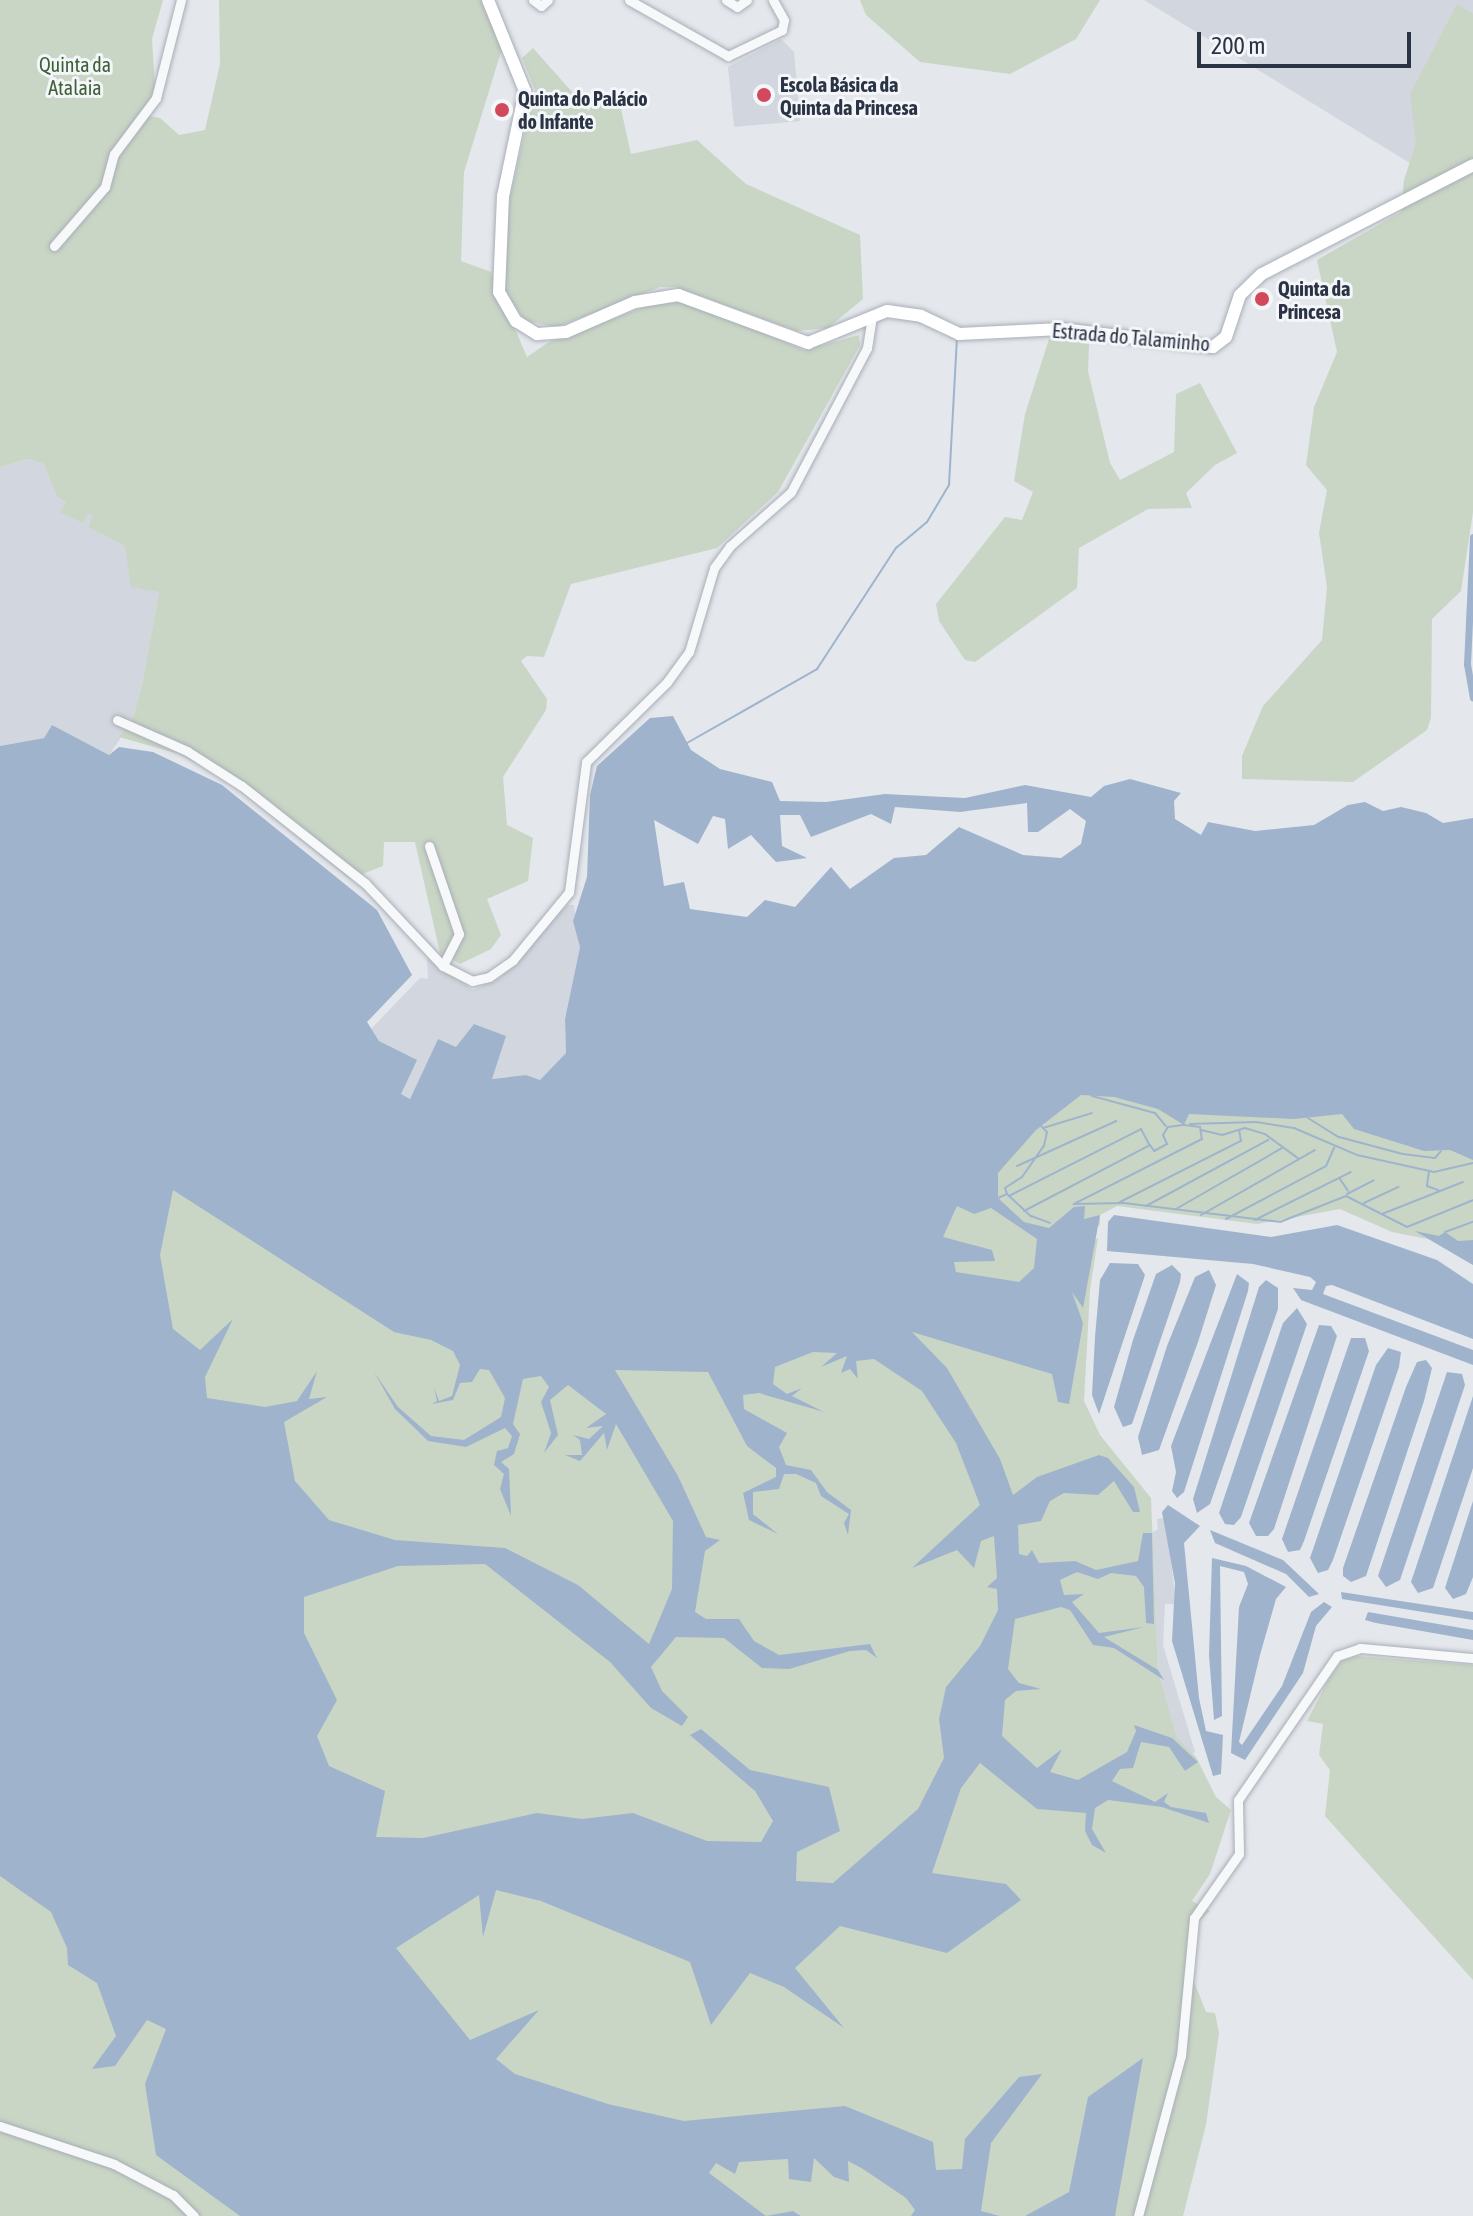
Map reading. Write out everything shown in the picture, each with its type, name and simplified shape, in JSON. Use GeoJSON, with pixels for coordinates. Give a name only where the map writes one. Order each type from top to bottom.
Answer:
{"type":"FeatureCollection","features":[{"type":"Feature","properties":{"kind":"main road","name":"Estrada do Talaminho"},"geometry":{"type":"LineString","coordinates":[[488,0],[525,91],[503,196],[497,274],[509,313],[537,334],[566,332],[635,302],[668,295],[699,300],[770,333],[808,343],[872,316],[904,312],[968,335],[1061,329],[1213,347],[1226,337],[1240,295],[1262,274],[1473,165]]}},
{"type":"Feature","properties":{"kind":"street"},"geometry":{"type":"LineString","coordinates":[[54,246],[105,187],[114,154],[156,98],[181,0]]}},
{"type":"Feature","properties":{"kind":"street"},"geometry":{"type":"LineString","coordinates":[[533,0],[541,6],[548,0]]}},
{"type":"Feature","properties":{"kind":"street"},"geometry":{"type":"LineString","coordinates":[[629,0],[728,56],[782,30],[784,20],[773,0]]}},
{"type":"Feature","properties":{"kind":"street"},"geometry":{"type":"LineString","coordinates":[[726,0],[737,7],[747,0]]}},
{"type":"Feature","properties":{"kind":"street"},"geometry":{"type":"LineString","coordinates":[[117,720],[187,751],[242,786],[365,883],[443,966],[472,981],[489,977],[513,960],[569,892],[586,762],[667,682],[689,652],[714,568],[730,546],[791,492],[867,348],[872,316]]}},
{"type":"Feature","properties":{"kind":"street"},"geometry":{"type":"LineString","coordinates":[[429,846],[459,934],[443,966]]}},
{"type":"Feature","properties":{"kind":"street"},"geometry":{"type":"LineString","coordinates":[[1138,2216],[1181,2056],[1194,1918],[1239,1854],[1238,1800],[1337,1656],[1360,1648],[1473,1658]]}},
{"type":"Feature","properties":{"kind":"street"},"geometry":{"type":"LineString","coordinates":[[0,2126],[114,2164],[173,2195],[194,2216]]}},
{"type":"Feature","properties":{"kind":"shaded area"},"geometry":{"type":"Polygon","coordinates":[[[1144,0],[1473,0],[1473,137],[1418,168],[1144,0]]]}},
{"type":"Feature","properties":{"kind":"shaded area","name":"Escola Básica da Quinta da Princesa"},"geometry":{"type":"Polygon","coordinates":[[[781,39],[794,52],[800,121],[734,127],[728,67],[781,39]]]}},
{"type":"Feature","properties":{"kind":"shaded area"},"geometry":{"type":"Polygon","coordinates":[[[27,459],[44,464],[57,497],[94,516],[88,527],[125,546],[159,592],[142,685],[132,721],[109,755],[52,725],[44,738],[0,746],[0,467],[27,459]]]}},
{"type":"Feature","properties":{"kind":"shaded area"},"geometry":{"type":"Polygon","coordinates":[[[567,905],[574,905],[580,947],[565,1019],[566,1053],[540,1080],[526,1075],[491,1079],[438,1039],[410,1099],[400,1094],[416,1060],[379,1041],[371,1029],[420,978],[428,979],[427,958],[473,990],[498,979],[567,905]]]}},
{"type":"Feature","properties":{"kind":"shaded area"},"geometry":{"type":"Polygon","coordinates":[[[1166,1518],[1176,1604],[1165,1604],[1163,1645],[1195,1752],[1190,1755],[1177,1738],[1158,1670],[1152,1533],[1158,1529],[1157,1519],[1166,1518]]]}},
{"type":"Feature","properties":{"kind":"green space","name":"Quinta da Atalaia"},"geometry":{"type":"Polygon","coordinates":[[[0,0],[163,0],[152,39],[155,87],[144,115],[160,118],[179,135],[205,130],[220,64],[219,0],[485,0],[508,54],[501,52],[464,172],[461,261],[491,272],[527,357],[549,342],[664,300],[688,302],[804,350],[859,335],[860,345],[778,492],[717,548],[571,584],[544,657],[527,656],[521,661],[547,699],[546,710],[503,777],[507,825],[533,838],[528,881],[487,899],[501,935],[491,949],[460,964],[440,953],[415,842],[384,842],[383,866],[350,879],[224,778],[179,754],[119,737],[132,721],[142,685],[159,592],[131,587],[125,546],[88,527],[93,516],[88,513],[83,523],[60,512],[66,502],[57,497],[44,464],[27,459],[0,467],[0,0]]]}},
{"type":"Feature","properties":{"kind":"green space"},"geometry":{"type":"Polygon","coordinates":[[[860,0],[1100,0],[1076,39],[1010,74],[920,62],[866,15],[860,0]]]}},
{"type":"Feature","properties":{"kind":"green space"},"geometry":{"type":"Polygon","coordinates":[[[1457,4],[1473,14],[1473,512],[1461,591],[1432,619],[1431,718],[1427,730],[1353,782],[1242,779],[1242,756],[1263,706],[1322,640],[1327,587],[1319,533],[1327,490],[1306,465],[1314,407],[1337,352],[1317,260],[1401,212],[1404,180],[1416,143],[1410,94],[1457,4]]]}},
{"type":"Feature","properties":{"kind":"green space"},"geometry":{"type":"Polygon","coordinates":[[[533,48],[589,111],[597,98],[617,91],[631,154],[697,140],[746,184],[860,235],[863,299],[828,328],[797,331],[675,287],[660,287],[557,327],[525,321],[505,291],[508,205],[535,90],[522,58],[533,48]]]}},
{"type":"Feature","properties":{"kind":"green space"},"geometry":{"type":"Polygon","coordinates":[[[1050,336],[1089,344],[1088,371],[1110,463],[1120,480],[1174,452],[1176,394],[1200,383],[1237,453],[1215,465],[1186,493],[1192,508],[1148,509],[1079,548],[1077,588],[975,662],[965,660],[939,621],[936,604],[1005,517],[1022,520],[1033,492],[1014,481],[1025,414],[1050,336]]]}},
{"type":"Feature","properties":{"kind":"green space"},"geometry":{"type":"Polygon","coordinates":[[[1473,1081],[1473,1265],[1428,1239],[1392,1232],[1340,1209],[1257,1224],[1117,1206],[1100,1215],[1100,1225],[1038,1279],[967,1327],[901,1091],[1473,1081]]]}},
{"type":"Feature","properties":{"kind":"green space"},"geometry":{"type":"Polygon","coordinates":[[[96,1170],[941,1335],[1098,1238],[1090,1290],[1084,1401],[1100,1435],[1151,1498],[1158,1670],[1177,1738],[1196,1757],[1216,1797],[1231,1810],[1210,1874],[1192,1901],[1210,1911],[1197,1923],[1193,1979],[1206,2012],[1215,2013],[1219,2033],[1206,2125],[1183,2216],[0,2216],[0,1522],[96,1170]]]}},
{"type":"Feature","properties":{"kind":"green space"},"geometry":{"type":"Polygon","coordinates":[[[1357,1656],[1473,1665],[1473,1980],[1325,1816],[1330,1770],[1319,1755],[1323,1724],[1307,1721],[1342,1661],[1357,1656]]]}},
{"type":"Feature","properties":{"kind":"water"},"geometry":{"type":"Polygon","coordinates":[[[673,716],[691,750],[720,769],[772,782],[780,801],[826,802],[885,794],[965,798],[1025,785],[1091,797],[1104,786],[1130,779],[1181,793],[1174,801],[1175,819],[1201,835],[1208,822],[1255,831],[1314,825],[1348,805],[1365,802],[1383,811],[1401,807],[1426,813],[1443,823],[1473,818],[1473,1160],[1450,1150],[1424,1151],[1354,1129],[1342,1114],[1294,1119],[1189,1114],[1184,1125],[1158,1109],[1114,1097],[1081,1095],[1036,1130],[998,1173],[998,1198],[1024,1222],[1049,1228],[1074,1207],[1085,1206],[1084,1219],[1100,1215],[1083,1308],[1072,1292],[1083,1323],[1069,1404],[1058,1402],[1052,1374],[912,1332],[947,1368],[1000,1459],[1013,1495],[1037,1477],[1099,1455],[1108,1458],[1134,1487],[1140,1512],[1133,1512],[1114,1481],[1098,1495],[1064,1493],[1050,1501],[1041,1521],[1018,1525],[1019,1554],[1027,1556],[1032,1550],[1039,1563],[1075,1561],[1096,1570],[1138,1561],[1143,1533],[1152,1533],[1154,1624],[1146,1623],[1144,1587],[1136,1576],[1111,1573],[1098,1579],[1077,1572],[1060,1580],[1064,1595],[1084,1594],[1072,1602],[1099,1633],[1144,1627],[1104,1637],[1158,1670],[1164,1680],[1114,1648],[1093,1645],[1070,1610],[1061,1607],[1015,1619],[1008,1669],[1019,1683],[1041,1689],[1016,1691],[1005,1700],[1002,1736],[1037,1768],[1062,1749],[1050,1772],[1078,1780],[1127,1752],[1136,1731],[1134,1725],[1172,1738],[1198,1762],[1185,1771],[1169,1747],[1141,1742],[1133,1768],[1120,1769],[1112,1781],[1155,1802],[1168,1793],[1164,1802],[1171,1807],[1206,1813],[1209,1823],[1162,1807],[1108,1800],[1095,1808],[1092,1829],[1106,1853],[1092,1845],[1085,1831],[1086,1813],[1037,1809],[980,1763],[961,1788],[932,1873],[1006,1884],[1021,1900],[947,1953],[840,1926],[795,1968],[844,2028],[784,1987],[750,1973],[711,2025],[690,1962],[541,1901],[496,1890],[483,1937],[479,1895],[396,1948],[470,2040],[539,2010],[496,2059],[515,2074],[608,2104],[684,2121],[845,2106],[933,2142],[936,2170],[962,2169],[965,2139],[1019,2077],[1042,2074],[991,2143],[981,2211],[1000,2216],[911,2216],[915,2210],[906,2198],[863,2169],[848,2161],[849,2182],[834,2177],[814,2158],[811,2182],[789,2179],[788,2159],[739,2162],[735,2174],[716,2163],[709,2173],[766,2216],[240,2216],[156,2155],[145,2084],[166,2029],[147,2020],[115,2066],[92,2069],[116,2036],[97,1983],[68,1965],[67,1948],[51,1912],[0,1876],[0,746],[44,738],[52,725],[109,755],[119,747],[153,752],[222,785],[377,910],[412,975],[367,1022],[379,1041],[417,1060],[401,1094],[410,1099],[438,1039],[456,1047],[474,1024],[506,1036],[492,1079],[526,1075],[540,1080],[566,1053],[565,1019],[580,947],[573,921],[587,877],[590,795],[597,766],[650,718],[673,716]],[[1027,803],[960,812],[895,807],[891,824],[871,814],[811,837],[800,815],[780,815],[782,846],[807,858],[776,862],[751,835],[728,849],[725,819],[713,816],[698,844],[654,820],[664,886],[684,882],[690,909],[747,917],[765,900],[795,907],[831,867],[850,889],[894,858],[926,855],[959,827],[1023,855],[1061,858],[1081,844],[1086,821],[1070,809],[1038,832],[1028,832],[1027,803]],[[173,1190],[160,1255],[173,1329],[200,1350],[233,1319],[205,1377],[207,1398],[265,1407],[297,1401],[317,1371],[309,1399],[327,1397],[284,1422],[295,1481],[329,1520],[395,1540],[505,1548],[578,1585],[649,1644],[672,1589],[673,1521],[616,1424],[607,1450],[604,1433],[580,1461],[565,1455],[582,1455],[580,1440],[573,1435],[589,1439],[603,1426],[586,1428],[606,1414],[568,1385],[550,1400],[558,1435],[544,1453],[551,1433],[541,1402],[549,1387],[541,1376],[523,1379],[513,1424],[520,1434],[514,1454],[501,1462],[509,1469],[511,1516],[500,1489],[504,1474],[494,1465],[497,1451],[508,1448],[512,1436],[505,1428],[466,1447],[428,1441],[395,1409],[374,1372],[398,1407],[431,1436],[464,1440],[501,1417],[505,1398],[489,1370],[480,1369],[472,1382],[460,1383],[453,1400],[432,1404],[437,1401],[434,1387],[439,1401],[452,1396],[460,1365],[453,1351],[431,1340],[394,1332],[173,1190]],[[957,1206],[943,1237],[992,1250],[995,1261],[954,1262],[956,1272],[1019,1282],[1034,1268],[1037,1239],[991,1208],[974,1214],[957,1206]],[[813,1352],[775,1367],[773,1384],[787,1394],[802,1388],[792,1396],[824,1412],[759,1393],[743,1395],[744,1409],[787,1433],[779,1447],[786,1465],[811,1470],[827,1492],[851,1510],[848,1535],[844,1523],[849,1514],[821,1496],[816,1483],[796,1474],[784,1474],[779,1489],[753,1492],[753,1514],[778,1534],[749,1520],[743,1493],[776,1477],[776,1468],[747,1446],[708,1372],[615,1370],[678,1476],[706,1537],[720,1540],[705,1551],[695,1612],[706,1619],[739,1619],[754,1641],[779,1655],[870,1644],[877,1658],[866,1650],[850,1651],[789,1669],[762,1668],[724,1638],[676,1637],[651,1667],[662,1691],[688,1717],[682,1726],[651,1708],[610,1662],[485,1564],[398,1566],[304,1597],[304,1633],[337,1700],[317,1736],[329,1766],[385,1791],[376,1837],[423,1838],[537,1813],[582,1819],[633,1813],[707,1841],[761,1842],[773,1821],[755,1791],[690,1735],[701,1729],[750,1770],[829,1787],[840,1831],[797,1852],[796,1881],[833,1883],[918,1809],[944,1758],[939,1719],[946,1687],[980,1646],[998,1610],[997,1589],[987,1587],[997,1578],[994,1536],[981,1541],[974,1568],[957,1550],[912,1568],[980,1505],[956,1443],[922,1391],[874,1359],[856,1361],[858,1379],[850,1369],[841,1373],[847,1356],[821,1367],[837,1353],[813,1352]]]}},
{"type":"Feature","properties":{"kind":"water"},"geometry":{"type":"Polygon","coordinates":[[[1114,1215],[1271,1237],[1337,1225],[1437,1260],[1473,1284],[1473,1339],[1332,1285],[1326,1286],[1323,1294],[1473,1350],[1473,1365],[1301,1300],[1293,1288],[1312,1290],[1316,1282],[1310,1277],[1253,1264],[1107,1251],[1108,1222],[1114,1215]]]}},
{"type":"Feature","properties":{"kind":"water"},"geometry":{"type":"Polygon","coordinates":[[[1415,1231],[1439,1236],[1445,1232],[1458,1241],[1473,1240],[1473,1265],[1415,1231]]]}},
{"type":"Feature","properties":{"kind":"water"},"geometry":{"type":"Polygon","coordinates":[[[1110,1263],[1138,1264],[1145,1275],[1099,1414],[1092,1395],[1095,1337],[1100,1280],[1110,1263]]]}},
{"type":"Feature","properties":{"kind":"water"},"geometry":{"type":"Polygon","coordinates":[[[1172,1265],[1181,1274],[1180,1282],[1132,1424],[1123,1427],[1114,1407],[1133,1340],[1156,1274],[1172,1265]]]}},
{"type":"Feature","properties":{"kind":"water"},"geometry":{"type":"Polygon","coordinates":[[[1209,1270],[1216,1285],[1159,1450],[1142,1455],[1138,1437],[1167,1346],[1195,1277],[1209,1270]]]}},
{"type":"Feature","properties":{"kind":"water"},"geometry":{"type":"Polygon","coordinates":[[[1237,1274],[1249,1283],[1248,1291],[1184,1492],[1177,1498],[1172,1491],[1176,1472],[1171,1446],[1237,1274]]]}},
{"type":"Feature","properties":{"kind":"water"},"geometry":{"type":"Polygon","coordinates":[[[1266,1280],[1278,1288],[1278,1309],[1210,1504],[1197,1513],[1193,1499],[1259,1287],[1266,1280]]]}},
{"type":"Feature","properties":{"kind":"water"},"geometry":{"type":"Polygon","coordinates":[[[1297,1308],[1307,1324],[1241,1517],[1234,1525],[1225,1524],[1219,1513],[1283,1323],[1297,1308]]]}},
{"type":"Feature","properties":{"kind":"water"},"geometry":{"type":"Polygon","coordinates":[[[1319,1325],[1331,1326],[1337,1336],[1274,1529],[1268,1536],[1256,1536],[1249,1523],[1319,1325]]]}},
{"type":"Feature","properties":{"kind":"water"},"geometry":{"type":"Polygon","coordinates":[[[1351,1338],[1365,1338],[1369,1351],[1304,1541],[1300,1550],[1288,1552],[1282,1539],[1351,1338]]]}},
{"type":"Feature","properties":{"kind":"water"},"geometry":{"type":"Polygon","coordinates":[[[1388,1348],[1401,1352],[1399,1367],[1333,1560],[1328,1570],[1318,1573],[1310,1558],[1376,1365],[1388,1348]]]}},
{"type":"Feature","properties":{"kind":"water"},"geometry":{"type":"Polygon","coordinates":[[[1426,1360],[1432,1368],[1424,1401],[1366,1576],[1351,1582],[1343,1576],[1343,1568],[1406,1387],[1417,1362],[1426,1360]]]}},
{"type":"Feature","properties":{"kind":"water"},"geometry":{"type":"Polygon","coordinates":[[[1447,1372],[1462,1374],[1465,1385],[1400,1580],[1386,1587],[1378,1576],[1447,1372]]]}},
{"type":"Feature","properties":{"kind":"water"},"geometry":{"type":"Polygon","coordinates":[[[1473,1396],[1473,1468],[1433,1588],[1418,1593],[1411,1582],[1473,1396]]]}},
{"type":"Feature","properties":{"kind":"water"},"geometry":{"type":"Polygon","coordinates":[[[1473,1501],[1473,1577],[1466,1594],[1453,1599],[1445,1588],[1473,1501]]]}},
{"type":"Feature","properties":{"kind":"water"},"geometry":{"type":"Polygon","coordinates":[[[1168,1505],[1200,1526],[1184,1543],[1199,1698],[1206,1731],[1223,1735],[1221,1774],[1213,1776],[1172,1641],[1175,1583],[1162,1512],[1168,1505]]]}},
{"type":"Feature","properties":{"kind":"water"},"geometry":{"type":"Polygon","coordinates":[[[1210,1530],[1283,1560],[1319,1594],[1309,1597],[1286,1574],[1215,1543],[1210,1530]]]}},
{"type":"Feature","properties":{"kind":"water"},"geometry":{"type":"Polygon","coordinates":[[[1212,1558],[1246,1566],[1286,1587],[1276,1599],[1260,1655],[1239,1742],[1242,1745],[1282,1686],[1311,1612],[1324,1602],[1332,1607],[1316,1626],[1303,1673],[1245,1760],[1231,1753],[1239,1607],[1248,1584],[1244,1572],[1220,1566],[1222,1716],[1214,1720],[1209,1655],[1212,1558]]]}},
{"type":"Feature","properties":{"kind":"water"},"geometry":{"type":"Polygon","coordinates":[[[1341,1592],[1473,1612],[1473,1620],[1342,1599],[1341,1592]]]}},
{"type":"Feature","properties":{"kind":"water"},"geometry":{"type":"Polygon","coordinates":[[[1368,1612],[1473,1630],[1473,1640],[1376,1623],[1365,1620],[1368,1612]]]}},
{"type":"Feature","properties":{"kind":"water"},"geometry":{"type":"Polygon","coordinates":[[[1143,2058],[1115,2216],[1025,2216],[1069,2192],[1088,2097],[1143,2058]]]}},
{"type":"Feature","properties":{"kind":"water"},"geometry":{"type":"Polygon","coordinates":[[[793,2211],[801,2216],[766,2216],[793,2211]]]}},
{"type":"Feature","properties":{"kind":"waterway"},"geometry":{"type":"LineString","coordinates":[[687,743],[817,669],[896,548],[927,522],[949,485],[957,339]]}},
{"type":"Feature","properties":{"kind":"waterway"},"geometry":{"type":"LineString","coordinates":[[1473,537],[1467,664],[1473,697]]}},
{"type":"Feature","properties":{"kind":"waterway"},"geometry":{"type":"LineString","coordinates":[[1092,1096],[1155,1113],[1166,1126]]}},
{"type":"Feature","properties":{"kind":"waterway"},"geometry":{"type":"LineString","coordinates":[[1043,1128],[1092,1113]]}},
{"type":"Feature","properties":{"kind":"waterway"},"geometry":{"type":"LineString","coordinates":[[1308,1118],[1339,1137],[1403,1154],[1435,1158],[1441,1151]]}},
{"type":"Feature","properties":{"kind":"waterway"},"geometry":{"type":"LineString","coordinates":[[1017,1166],[1116,1121]]}},
{"type":"Feature","properties":{"kind":"waterway"},"geometry":{"type":"LineString","coordinates":[[1190,1124],[1256,1122],[1294,1128],[1357,1155],[1434,1172],[1473,1163]]}},
{"type":"Feature","properties":{"kind":"waterway"},"geometry":{"type":"LineString","coordinates":[[1024,1211],[1150,1145],[1154,1151],[1167,1144],[1163,1135],[1168,1127],[1183,1125]]}},
{"type":"Feature","properties":{"kind":"waterway"},"geometry":{"type":"LineString","coordinates":[[1184,1125],[1200,1127],[1202,1139],[1074,1204],[1124,1203],[1280,1222],[1346,1196],[1407,1227],[1473,1200]]}},
{"type":"Feature","properties":{"kind":"waterway"},"geometry":{"type":"LineString","coordinates":[[1007,1194],[1005,1188],[1022,1177],[1044,1146],[1047,1132],[1041,1126]]}},
{"type":"Feature","properties":{"kind":"waterway"},"geometry":{"type":"LineString","coordinates":[[1201,1130],[1222,1135],[1245,1128],[1265,1134],[1299,1159]]}},
{"type":"Feature","properties":{"kind":"waterway"},"geometry":{"type":"LineString","coordinates":[[1009,1196],[1141,1129],[1149,1144]]}},
{"type":"Feature","properties":{"kind":"waterway"},"geometry":{"type":"LineString","coordinates":[[1120,1202],[1241,1141],[1239,1130]]}},
{"type":"Feature","properties":{"kind":"waterway"},"geometry":{"type":"LineString","coordinates":[[1146,1206],[1268,1140]]}},
{"type":"Feature","properties":{"kind":"waterway"},"geometry":{"type":"LineString","coordinates":[[1176,1209],[1282,1148]]}},
{"type":"Feature","properties":{"kind":"waterway"},"geometry":{"type":"LineString","coordinates":[[1226,1219],[1326,1166],[1334,1148]]}},
{"type":"Feature","properties":{"kind":"waterway"},"geometry":{"type":"LineString","coordinates":[[1201,1215],[1315,1150]]}},
{"type":"Feature","properties":{"kind":"waterway"},"geometry":{"type":"LineString","coordinates":[[1429,1171],[1427,1186],[1438,1190]]}},
{"type":"Feature","properties":{"kind":"waterway"},"geometry":{"type":"LineString","coordinates":[[1255,1220],[1351,1172]]}},
{"type":"Feature","properties":{"kind":"waterway"},"geometry":{"type":"LineString","coordinates":[[1340,1179],[1348,1191]]}},
{"type":"Feature","properties":{"kind":"waterway"},"geometry":{"type":"LineString","coordinates":[[1347,1194],[1374,1180]]}},
{"type":"Feature","properties":{"kind":"waterway"},"geometry":{"type":"LineString","coordinates":[[1382,1214],[1463,1182]]}},
{"type":"Feature","properties":{"kind":"waterway"},"geometry":{"type":"LineString","coordinates":[[1364,1203],[1399,1187]]}},
{"type":"Feature","properties":{"kind":"waterway"},"geometry":{"type":"LineString","coordinates":[[998,1198],[1007,1194],[1031,1216],[1050,1223]]}},
{"type":"Feature","properties":{"kind":"waterway"},"geometry":{"type":"LineString","coordinates":[[1445,1232],[1473,1222]]}},
{"type":"Feature","properties":{"kind":"place","name":"Escola Básica da Quinta da Princesa"},"geometry":{"type":"Point","coordinates":[764,95]}},
{"type":"Feature","properties":{"kind":"place","name":"Quinta do Palácio do Infante"},"geometry":{"type":"Point","coordinates":[502,110]}},
{"type":"Feature","properties":{"kind":"place","name":"Quinta da Princesa"},"geometry":{"type":"Point","coordinates":[1262,299]}}]}
